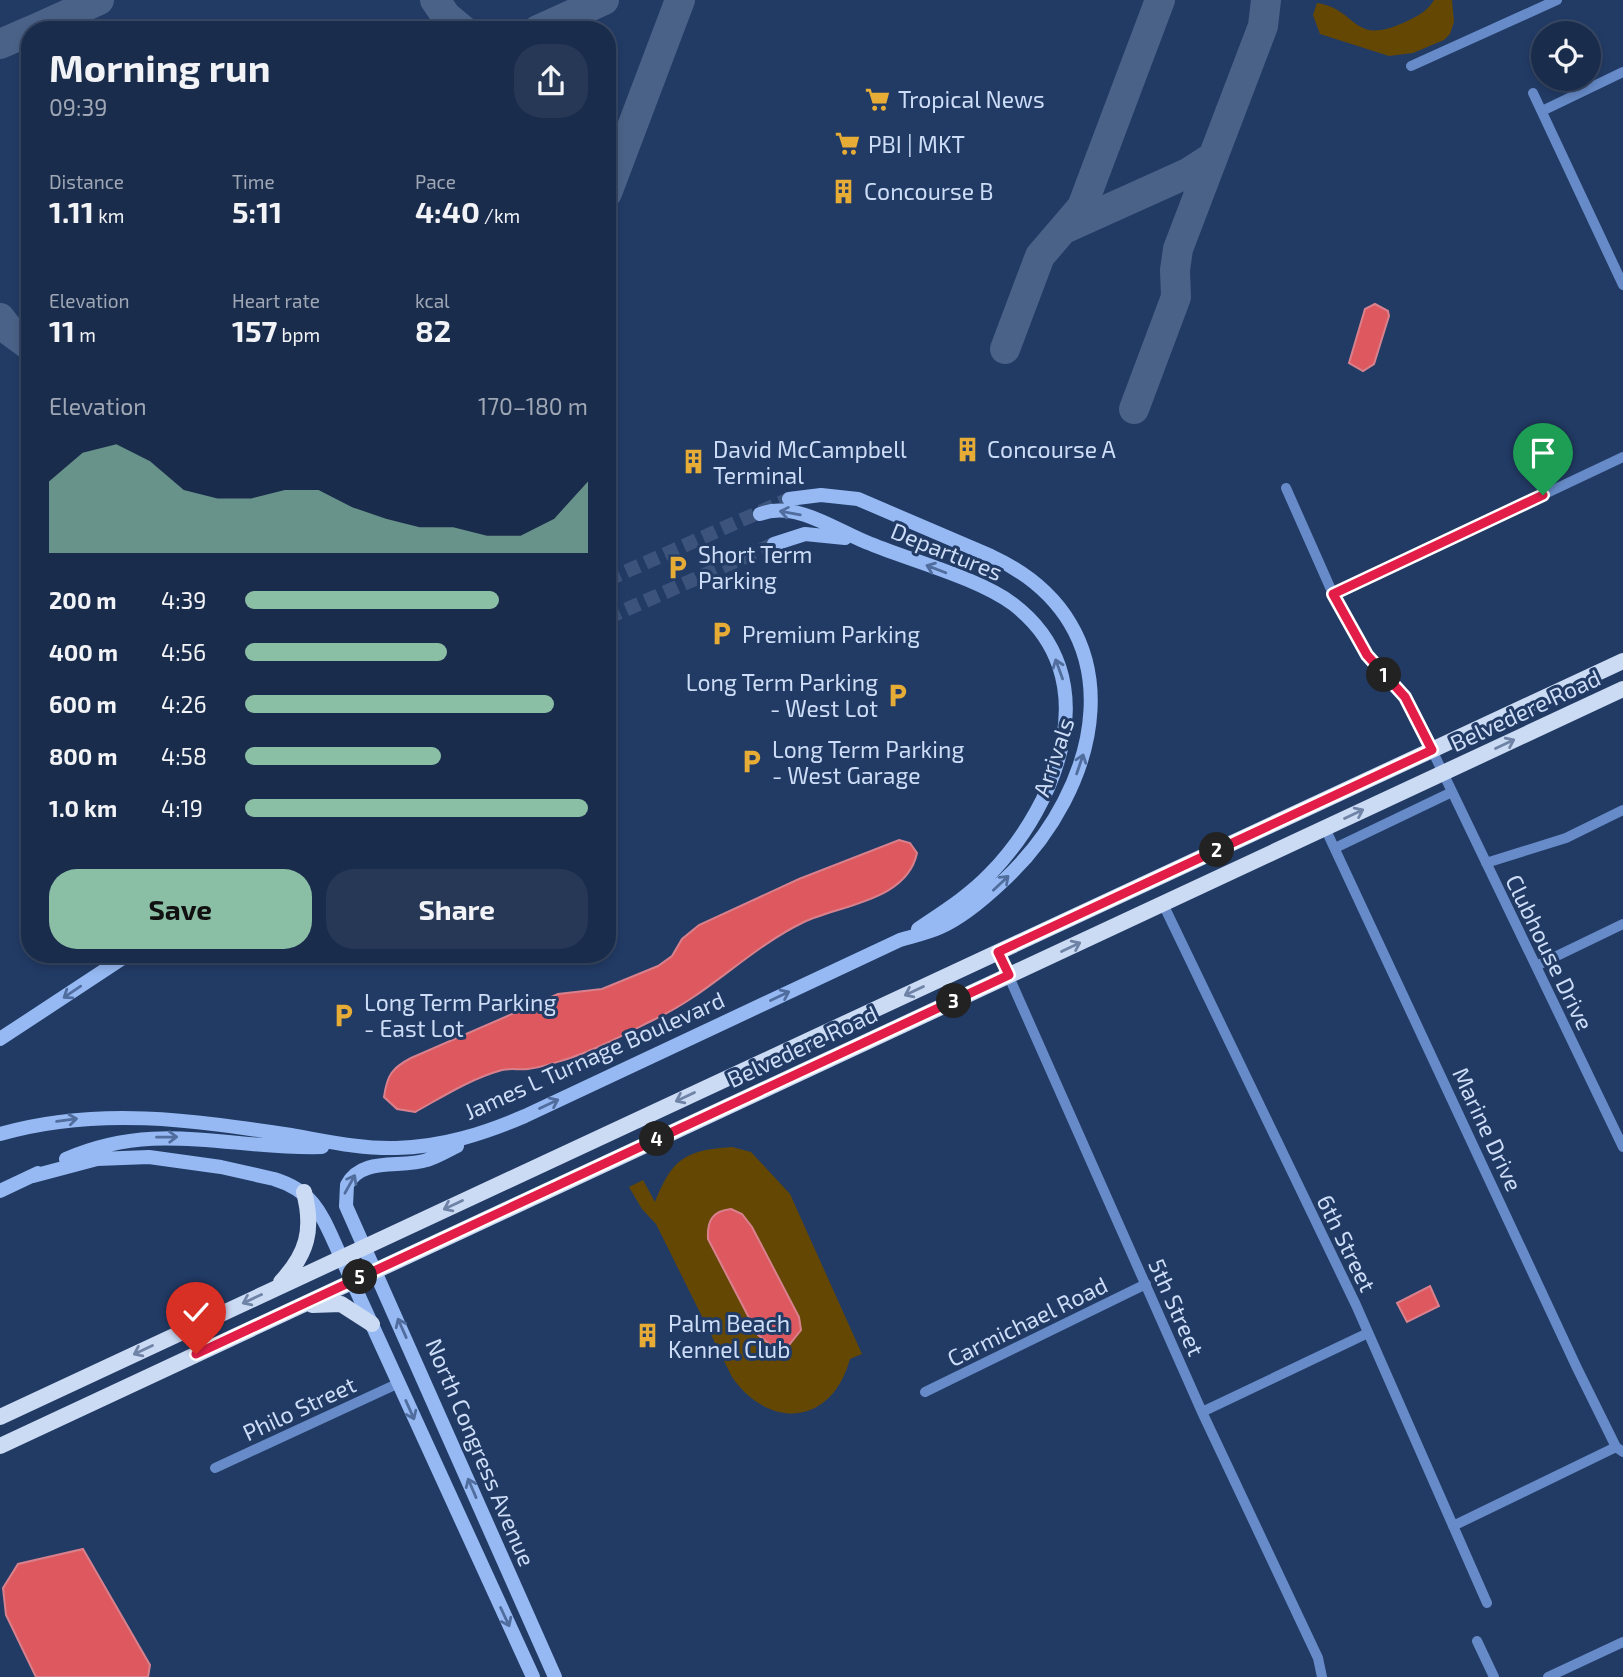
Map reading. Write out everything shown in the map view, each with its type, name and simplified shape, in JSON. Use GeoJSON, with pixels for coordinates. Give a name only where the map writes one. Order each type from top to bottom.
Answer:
{"type":"FeatureCollection","features":[{"type":"Feature","properties":{"kind":"main road","name":"Belvedere Road"},"geometry":{"type":"LineString","coordinates":[[0,1417],[1623,661]]}},
{"type":"Feature","properties":{"kind":"main road","name":"Belvedere Road"},"geometry":{"type":"LineString","coordinates":[[0,1446],[1623,689]]}},
{"type":"Feature","properties":{"kind":"main road"},"geometry":{"type":"LineString","coordinates":[[276,1288],[296,1264],[307,1244],[310,1217],[304,1192]]}},
{"type":"Feature","properties":{"kind":"main road"},"geometry":{"type":"LineString","coordinates":[[292,1309],[335,1302],[354,1310],[372,1324]]}},
{"type":"Feature","properties":{"kind":"street"},"geometry":{"type":"LineString","coordinates":[[1411,66],[1557,0]]}},
{"type":"Feature","properties":{"kind":"street"},"geometry":{"type":"LineString","coordinates":[[1542,111],[1623,72]]}},
{"type":"Feature","properties":{"kind":"street"},"geometry":{"type":"LineString","coordinates":[[1533,93],[1623,285]]}},
{"type":"Feature","properties":{"kind":"street"},"geometry":{"type":"LineString","coordinates":[[1333,594],[1623,457]]}},
{"type":"Feature","properties":{"kind":"street","name":"Clubhouse Drive"},"geometry":{"type":"LineString","coordinates":[[1286,488],[1333,594],[1367,655],[1405,697],[1623,1147]]}},
{"type":"Feature","properties":{"kind":"street","name":"Arrivals"},"geometry":{"type":"LineString","coordinates":[[789,499],[833,495],[858,499],[1012,566],[1040,586],[1065,614],[1088,667],[1093,706],[1086,748],[1071,788],[1051,825],[1009,876],[974,905],[942,927],[900,940]]}},
{"type":"Feature","properties":{"kind":"street","name":"Departures"},"geometry":{"type":"LineString","coordinates":[[760,514],[778,511],[806,517],[996,594],[1028,617],[1041,632],[1059,665],[1067,712],[1064,741],[1035,814],[1013,847],[975,889],[900,940]]}},
{"type":"Feature","properties":{"kind":"street","name":"Departures"},"geometry":{"type":"LineString","coordinates":[[774,544],[812,533],[863,542]]}},
{"type":"Feature","properties":{"kind":"street"},"geometry":{"type":"LineString","coordinates":[[1335,848],[1452,792]]}},
{"type":"Feature","properties":{"kind":"street"},"geometry":{"type":"LineString","coordinates":[[1486,863],[1566,838],[1623,810]]}},
{"type":"Feature","properties":{"kind":"street","name":"Marine Drive"},"geometry":{"type":"LineString","coordinates":[[1325,828],[1619,1450],[1453,1526]]}},
{"type":"Feature","properties":{"kind":"street","name":"6th Street"},"geometry":{"type":"LineString","coordinates":[[1163,904],[1368,1333],[1487,1603]]}},
{"type":"Feature","properties":{"kind":"street"},"geometry":{"type":"LineString","coordinates":[[1536,966],[1623,924]]}},
{"type":"Feature","properties":{"kind":"street","name":"James L Turnage Boulevard"},"geometry":{"type":"LineString","coordinates":[[0,1134],[65,1121],[133,1117],[200,1122],[348,1146],[415,1147],[487,1132],[900,940]]}},
{"type":"Feature","properties":{"kind":"street","name":"5th Street"},"geometry":{"type":"LineString","coordinates":[[998,952],[1202,1412],[1318,1658],[1322,1677]]}},
{"type":"Feature","properties":{"kind":"street"},"geometry":{"type":"LineString","coordinates":[[0,1039],[115,963]]}},
{"type":"Feature","properties":{"kind":"street","name":"North Congress Avenue"},"geometry":{"type":"LineString","coordinates":[[487,1132],[426,1161],[375,1166],[350,1179],[345,1192],[346,1206],[555,1677]]}},
{"type":"Feature","properties":{"kind":"street"},"geometry":{"type":"LineString","coordinates":[[0,1191],[85,1151],[144,1138],[201,1138],[291,1148],[348,1146]]}},
{"type":"Feature","properties":{"kind":"street"},"geometry":{"type":"LineString","coordinates":[[33,1176],[97,1160],[149,1157],[239,1170],[282,1182],[304,1192]]}},
{"type":"Feature","properties":{"kind":"street","name":"North Congress Avenue"},"geometry":{"type":"LineString","coordinates":[[304,1192],[318,1209],[341,1257],[533,1677]]}},
{"type":"Feature","properties":{"kind":"street","name":"Carmichael Road"},"geometry":{"type":"LineString","coordinates":[[925,1392],[1146,1284]]}},
{"type":"Feature","properties":{"kind":"street"},"geometry":{"type":"LineString","coordinates":[[1202,1412],[1368,1333]]}},
{"type":"Feature","properties":{"kind":"street","name":"Philo Street"},"geometry":{"type":"LineString","coordinates":[[215,1468],[399,1383]]}},
{"type":"Feature","properties":{"kind":"street"},"geometry":{"type":"LineString","coordinates":[[1477,1641],[1494,1677]]}},
{"type":"Feature","properties":{"kind":"street"},"geometry":{"type":"LineString","coordinates":[[1548,1677],[1623,1642]]}},
{"type":"Feature","properties":{"kind":"shaded area"},"geometry":{"type":"Polygon","coordinates":[[[1434,0],[1452,0],[1454,22],[1450,34],[1444,40],[1413,53],[1389,56],[1320,34],[1313,15],[1317,3],[1340,12],[1364,28],[1386,29],[1417,16],[1434,0]]]}},
{"type":"Feature","properties":{"kind":"shaded area"},"geometry":{"type":"Polygon","coordinates":[[[1375,304],[1388,311],[1389,316],[1374,364],[1363,371],[1349,363],[1365,309],[1375,304]]]}},
{"type":"Feature","properties":{"kind":"shaded area"},"geometry":{"type":"Polygon","coordinates":[[[899,840],[910,843],[917,853],[911,869],[900,882],[870,899],[819,916],[784,933],[695,996],[623,1035],[551,1064],[528,1069],[505,1069],[479,1078],[415,1112],[397,1109],[384,1097],[392,1073],[411,1058],[558,994],[602,989],[658,966],[672,956],[682,939],[699,925],[799,879],[899,840]]]}},
{"type":"Feature","properties":{"kind":"shaded area"},"geometry":{"type":"Polygon","coordinates":[[[732,1147],[751,1152],[790,1194],[862,1354],[850,1359],[841,1381],[829,1397],[815,1408],[798,1413],[781,1412],[764,1406],[747,1394],[732,1377],[656,1224],[642,1209],[629,1187],[643,1180],[655,1202],[674,1166],[682,1160],[691,1154],[732,1147]]]}},
{"type":"Feature","properties":{"kind":"shaded area"},"geometry":{"type":"Polygon","coordinates":[[[731,1209],[742,1214],[752,1227],[799,1317],[801,1330],[789,1345],[772,1346],[758,1335],[708,1239],[708,1227],[712,1218],[719,1212],[731,1209]]]}},
{"type":"Feature","properties":{"kind":"shaded area"},"geometry":{"type":"Polygon","coordinates":[[[1430,1286],[1439,1306],[1407,1322],[1397,1303],[1430,1286]]]}},
{"type":"Feature","properties":{"kind":"shaded area"},"geometry":{"type":"Polygon","coordinates":[[[83,1549],[150,1665],[148,1677],[36,1677],[6,1615],[3,1588],[18,1564],[83,1549]]]}},
{"type":"Feature","properties":{"kind":"taxiway"},"geometry":{"type":"LineString","coordinates":[[53,21],[99,0]]}},
{"type":"Feature","properties":{"kind":"taxiway"},"geometry":{"type":"LineString","coordinates":[[435,0],[452,21]]}},
{"type":"Feature","properties":{"kind":"taxiway"},"geometry":{"type":"LineString","coordinates":[[558,21],[604,0]]}},
{"type":"Feature","properties":{"kind":"taxiway"},"geometry":{"type":"LineString","coordinates":[[616,169],[680,0]]}},
{"type":"Feature","properties":{"kind":"taxiway"},"geometry":{"type":"LineString","coordinates":[[1005,349],[1040,256],[1082,207],[1160,0]]}},
{"type":"Feature","properties":{"kind":"taxiway"},"geometry":{"type":"LineString","coordinates":[[1134,409],[1176,297],[1175,270],[1178,249],[1263,26],[1266,0]]}},
{"type":"Feature","properties":{"kind":"taxiway"},"geometry":{"type":"LineString","coordinates":[[0,44],[21,35]]}},
{"type":"Feature","properties":{"kind":"taxiway"},"geometry":{"type":"LineString","coordinates":[[1066,228],[1188,173],[1213,157]]}},
{"type":"Feature","properties":{"kind":"taxiway"},"geometry":{"type":"LineString","coordinates":[[0,318],[21,339]]}},
{"type":"Feature","properties":{"kind":"tunnel"},"geometry":{"type":"LineString","coordinates":[[616,576],[789,499]]}},
{"type":"Feature","properties":{"kind":"tunnel"},"geometry":{"type":"LineString","coordinates":[[616,614],[774,544]]}},
{"type":"Feature","properties":{"kind":"place","name":"Tropical News"},"geometry":{"type":"Point","coordinates":[878,99]}},
{"type":"Feature","properties":{"kind":"place","name":"PBI | MKT"},"geometry":{"type":"Point","coordinates":[848,144]}},
{"type":"Feature","properties":{"kind":"place","name":"Concourse B"},"geometry":{"type":"Point","coordinates":[844,191]}},
{"type":"Feature","properties":{"kind":"place","name":"Concourse A"},"geometry":{"type":"Point","coordinates":[967,449]}},
{"type":"Feature","properties":{"kind":"place","name":"David McCampbell Terminal"},"geometry":{"type":"Point","coordinates":[693,462]}},
{"type":"Feature","properties":{"kind":"place","name":"Short Term Parking"},"geometry":{"type":"Point","coordinates":[678,567]}},
{"type":"Feature","properties":{"kind":"place","name":"Premium Parking"},"geometry":{"type":"Point","coordinates":[722,634]}},
{"type":"Feature","properties":{"kind":"place","name":"Long Term Parking - West Lot"},"geometry":{"type":"Point","coordinates":[898,695]}},
{"type":"Feature","properties":{"kind":"place","name":"Long Term Parking - West Garage"},"geometry":{"type":"Point","coordinates":[752,762]}},
{"type":"Feature","properties":{"kind":"place","name":"Long Term Parking - East Lot"},"geometry":{"type":"Point","coordinates":[344,1015]}},
{"type":"Feature","properties":{"kind":"place","name":"Palm Beach Kennel Club"},"geometry":{"type":"Point","coordinates":[648,1336]}},
{"type":"Feature","properties":{"kind":"route"},"geometry":{"type":"LineString","coordinates":[[196,1354],[1009,975],[998,952],[1432,750],[1405,697],[1367,655],[1333,594],[1543,495]]}}]}
